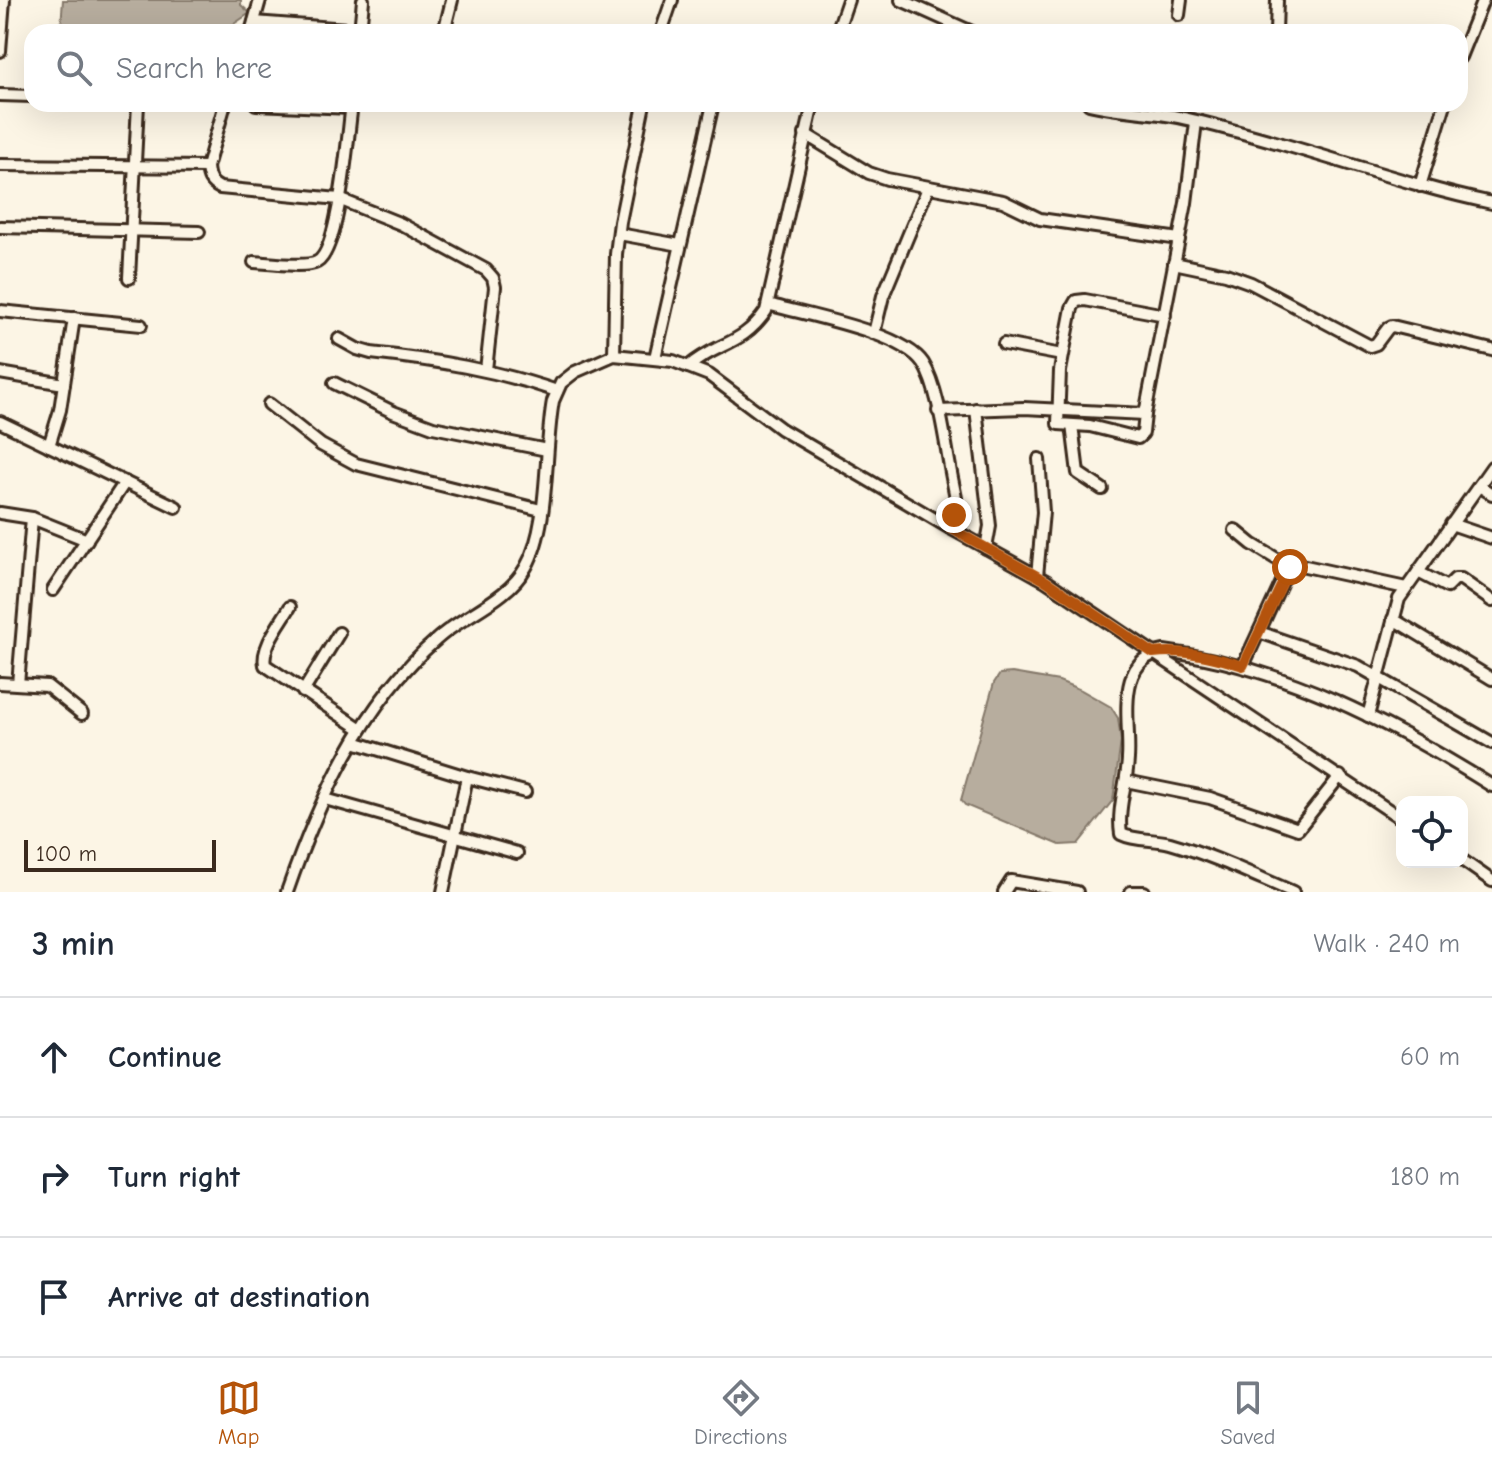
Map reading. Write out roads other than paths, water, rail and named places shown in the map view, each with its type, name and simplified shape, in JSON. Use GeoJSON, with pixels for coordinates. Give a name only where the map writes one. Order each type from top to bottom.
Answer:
{"type":"FeatureCollection","features":[{"type":"Feature","properties":{"kind":"street"},"geometry":{"type":"LineString","coordinates":[[0,51],[4,0]]}},
{"type":"Feature","properties":{"kind":"street"},"geometry":{"type":"LineString","coordinates":[[253,24],[260,0]]}},
{"type":"Feature","properties":{"kind":"street"},"geometry":{"type":"LineString","coordinates":[[361,24],[363,0]]}},
{"type":"Feature","properties":{"kind":"street"},"geometry":{"type":"LineString","coordinates":[[446,24],[452,0]]}},
{"type":"Feature","properties":{"kind":"street"},"geometry":{"type":"LineString","coordinates":[[664,24],[672,0]]}},
{"type":"Feature","properties":{"kind":"street"},"geometry":{"type":"LineString","coordinates":[[840,24],[848,0]]}},
{"type":"Feature","properties":{"kind":"street"},"geometry":{"type":"LineString","coordinates":[[901,0],[954,24]]}},
{"type":"Feature","properties":{"kind":"street"},"geometry":{"type":"LineString","coordinates":[[1179,15],[1181,0]]}},
{"type":"Feature","properties":{"kind":"street"},"geometry":{"type":"LineString","coordinates":[[1276,24],[1277,0]]}},
{"type":"Feature","properties":{"kind":"street"},"geometry":{"type":"LineString","coordinates":[[1468,37],[1483,0]]}},
{"type":"Feature","properties":{"kind":"street"},"geometry":{"type":"LineString","coordinates":[[0,95],[24,96]]}},
{"type":"Feature","properties":{"kind":"street"},"geometry":{"type":"LineString","coordinates":[[129,278],[137,112]]}},
{"type":"Feature","properties":{"kind":"street"},"geometry":{"type":"LineString","coordinates":[[223,112],[207,167],[207,176],[212,184],[220,188],[339,199],[401,224],[486,270],[493,278],[495,287],[486,370]]}},
{"type":"Feature","properties":{"kind":"street"},"geometry":{"type":"LineString","coordinates":[[254,262],[317,262],[332,241],[350,112]]}},
{"type":"Feature","properties":{"kind":"street"},"geometry":{"type":"LineString","coordinates":[[614,355],[619,234],[642,112]]}},
{"type":"Feature","properties":{"kind":"street"},"geometry":{"type":"LineString","coordinates":[[655,358],[711,112]]}},
{"type":"Feature","properties":{"kind":"street"},"geometry":{"type":"LineString","coordinates":[[688,367],[701,356],[748,333],[768,304],[811,112]]}},
{"type":"Feature","properties":{"kind":"street"},"geometry":{"type":"LineString","coordinates":[[1137,112],[1196,122],[1290,145],[1420,186],[1492,203]]}},
{"type":"Feature","properties":{"kind":"street"},"geometry":{"type":"LineString","coordinates":[[1420,186],[1443,112]]}},
{"type":"Feature","properties":{"kind":"street"},"geometry":{"type":"LineString","coordinates":[[1165,315],[1076,301],[1062,355],[1058,424],[1138,438],[1143,433],[1145,414],[1165,315],[1179,239],[1196,122]]}},
{"type":"Feature","properties":{"kind":"street"},"geometry":{"type":"LineString","coordinates":[[805,134],[869,173],[928,188],[1003,201],[1040,219],[1179,239]]}},
{"type":"Feature","properties":{"kind":"street"},"geometry":{"type":"LineString","coordinates":[[0,165],[207,167]]}},
{"type":"Feature","properties":{"kind":"street"},"geometry":{"type":"LineString","coordinates":[[874,333],[883,296],[928,188]]}},
{"type":"Feature","properties":{"kind":"street"},"geometry":{"type":"LineString","coordinates":[[0,227],[199,232]]}},
{"type":"Feature","properties":{"kind":"street"},"geometry":{"type":"LineString","coordinates":[[619,234],[680,245]]}},
{"type":"Feature","properties":{"kind":"street"},"geometry":{"type":"LineString","coordinates":[[1174,263],[1226,274],[1251,283],[1370,346],[1376,344],[1392,326],[1492,350]]}},
{"type":"Feature","properties":{"kind":"street"},"geometry":{"type":"LineString","coordinates":[[768,304],[874,333],[916,354],[930,381],[956,498],[950,528]]}},
{"type":"Feature","properties":{"kind":"street"},"geometry":{"type":"LineString","coordinates":[[0,311],[141,325]]}},
{"type":"Feature","properties":{"kind":"street"},"geometry":{"type":"LineString","coordinates":[[49,446],[57,425],[74,318]]}},
{"type":"Feature","properties":{"kind":"street"},"geometry":{"type":"LineString","coordinates":[[339,339],[371,353],[486,370],[557,391]]}},
{"type":"Feature","properties":{"kind":"street"},"geometry":{"type":"LineString","coordinates":[[1004,344],[1062,355]]}},
{"type":"Feature","properties":{"kind":"street"},"geometry":{"type":"LineString","coordinates":[[287,892],[302,850],[354,742],[401,674],[438,637],[507,590],[525,570],[538,542],[553,401],[557,391],[561,383],[575,372],[614,355],[673,361],[709,375],[749,402],[781,429],[1037,576],[1396,815]]}},
{"type":"Feature","properties":{"kind":"street"},"geometry":{"type":"LineString","coordinates":[[0,373],[64,384]]}},
{"type":"Feature","properties":{"kind":"street"},"geometry":{"type":"LineString","coordinates":[[334,383],[393,412],[433,427],[547,450]]}},
{"type":"Feature","properties":{"kind":"street"},"geometry":{"type":"LineString","coordinates":[[269,404],[321,445],[356,464],[541,510]]}},
{"type":"Feature","properties":{"kind":"street"},"geometry":{"type":"LineString","coordinates":[[938,411],[1057,408],[1145,414]]}},
{"type":"Feature","properties":{"kind":"street"},"geometry":{"type":"LineString","coordinates":[[976,409],[990,526],[986,548]]}},
{"type":"Feature","properties":{"kind":"street"},"geometry":{"type":"LineString","coordinates":[[0,422],[176,507]]}},
{"type":"Feature","properties":{"kind":"street"},"geometry":{"type":"LineString","coordinates":[[1072,425],[1078,473],[1102,489]]}},
{"type":"Feature","properties":{"kind":"street"},"geometry":{"type":"LineString","coordinates":[[1037,576],[1043,512],[1039,459]]}},
{"type":"Feature","properties":{"kind":"street"},"geometry":{"type":"LineString","coordinates":[[1368,716],[1399,599],[1492,467]]}},
{"type":"Feature","properties":{"kind":"street"},"geometry":{"type":"LineString","coordinates":[[53,590],[125,482]]}},
{"type":"Feature","properties":{"kind":"street"},"geometry":{"type":"LineString","coordinates":[[1479,486],[1492,494]]}},
{"type":"Feature","properties":{"kind":"street"},"geometry":{"type":"LineString","coordinates":[[0,513],[32,518],[87,540]]}},
{"type":"Feature","properties":{"kind":"street"},"geometry":{"type":"LineString","coordinates":[[18,684],[32,518]]}},
{"type":"Feature","properties":{"kind":"street"},"geometry":{"type":"LineString","coordinates":[[1451,524],[1492,538]]}},
{"type":"Feature","properties":{"kind":"street"},"geometry":{"type":"LineString","coordinates":[[1235,530],[1290,567],[1302,564],[1406,588]]}},
{"type":"Feature","properties":{"kind":"street"},"geometry":{"type":"LineString","coordinates":[[1243,666],[1290,567]]}},
{"type":"Feature","properties":{"kind":"street"},"geometry":{"type":"LineString","coordinates":[[1418,572],[1447,587],[1455,579],[1461,579],[1492,601]]}},
{"type":"Feature","properties":{"kind":"street"},"geometry":{"type":"LineString","coordinates":[[290,607],[267,647],[263,661],[270,671],[361,729]]}},
{"type":"Feature","properties":{"kind":"street"},"geometry":{"type":"LineString","coordinates":[[1393,619],[1492,679]]}},
{"type":"Feature","properties":{"kind":"street"},"geometry":{"type":"LineString","coordinates":[[1259,632],[1379,676],[1492,743]]}},
{"type":"Feature","properties":{"kind":"street"},"geometry":{"type":"LineString","coordinates":[[303,692],[339,633]]}},
{"type":"Feature","properties":{"kind":"street"},"geometry":{"type":"LineString","coordinates":[[1293,892],[1170,843],[1124,836],[1120,829],[1129,756],[1128,690],[1138,668],[1153,653],[1186,654],[1243,666],[1368,716],[1403,733],[1492,786]]}},
{"type":"Feature","properties":{"kind":"street"},"geometry":{"type":"LineString","coordinates":[[0,683],[52,688],[82,714]]}},
{"type":"Feature","properties":{"kind":"street"},"geometry":{"type":"LineString","coordinates":[[354,742],[525,792]]}},
{"type":"Feature","properties":{"kind":"street"},"geometry":{"type":"LineString","coordinates":[[1126,781],[1210,798],[1298,829],[1340,776]]}},
{"type":"Feature","properties":{"kind":"street"},"geometry":{"type":"LineString","coordinates":[[443,892],[467,777]]}},
{"type":"Feature","properties":{"kind":"street"},"geometry":{"type":"LineString","coordinates":[[325,799],[517,853]]}},
{"type":"Feature","properties":{"kind":"street"},"geometry":{"type":"LineString","coordinates":[[1468,864],[1492,881]]}},
{"type":"Feature","properties":{"kind":"street"},"geometry":{"type":"LineString","coordinates":[[1004,892],[1011,881],[1077,892]]}},
{"type":"Feature","properties":{"kind":"street"},"geometry":{"type":"LineString","coordinates":[[1131,892],[1144,892]]}}]}
